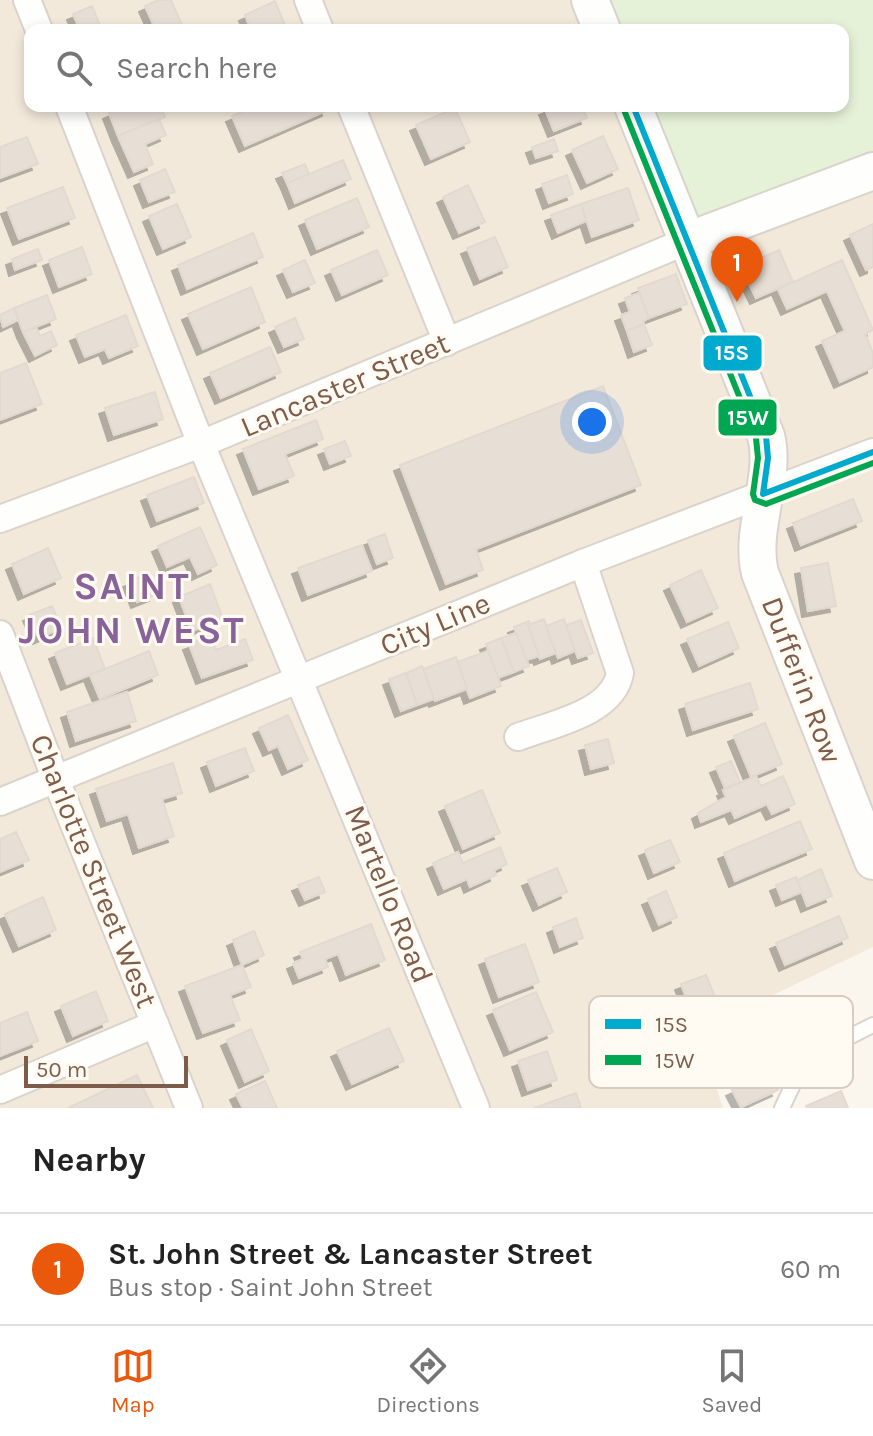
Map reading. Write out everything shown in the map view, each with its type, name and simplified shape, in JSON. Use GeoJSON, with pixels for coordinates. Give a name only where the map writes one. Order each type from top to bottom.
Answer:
{"type":"FeatureCollection","features":[{"type":"Feature","properties":{"kind":"street"},"geometry":{"type":"LineString","coordinates":[[27,0],[37,24]]}},
{"type":"Feature","properties":{"kind":"street"},"geometry":{"type":"LineString","coordinates":[[308,0],[318,24]]}},
{"type":"Feature","properties":{"kind":"street"},"geometry":{"type":"LineString","coordinates":[[590,0],[600,24]]}},
{"type":"Feature","properties":{"kind":"street","name":"Martello Road"},"geometry":{"type":"LineString","coordinates":[[71,112],[201,444],[476,1108]]}},
{"type":"Feature","properties":{"kind":"street"},"geometry":{"type":"LineString","coordinates":[[353,112],[447,342]]}},
{"type":"Feature","properties":{"kind":"street","name":"Dufferin Row"},"geometry":{"type":"LineString","coordinates":[[635,112],[766,436],[768,458],[757,548],[760,573],[873,861]]}},
{"type":"Feature","properties":{"kind":"street"},"geometry":{"type":"LineString","coordinates":[[687,241],[873,171]]}},
{"type":"Feature","properties":{"kind":"street","name":"Lancaster Street"},"geometry":{"type":"LineString","coordinates":[[0,519],[201,444],[687,241]]}},
{"type":"Feature","properties":{"kind":"street","name":"City Line"},"geometry":{"type":"LineString","coordinates":[[0,802],[583,563],[873,452]]}},
{"type":"Feature","properties":{"kind":"street"},"geometry":{"type":"LineString","coordinates":[[518,737],[593,708],[605,701],[617,687],[620,673],[583,563]]}},
{"type":"Feature","properties":{"kind":"street","name":"Charlotte Street West"},"geometry":{"type":"LineString","coordinates":[[0,634],[189,1108]]}},
{"type":"Feature","properties":{"kind":"street"},"geometry":{"type":"LineString","coordinates":[[0,1090],[155,1024]]}},
{"type":"Feature","properties":{"kind":"lane"},"geometry":{"type":"LineString","coordinates":[[853,1035],[873,1025]]}},
{"type":"Feature","properties":{"kind":"lane"},"geometry":{"type":"LineString","coordinates":[[782,1108],[791,1088]]}},
{"type":"Feature","properties":{"kind":"shaded area"},"geometry":{"type":"Polygon","coordinates":[[[0,0],[873,0],[873,947],[771,996],[589,996],[589,1088],[717,1088],[723,1108],[0,1108],[0,0]]]}},
{"type":"Feature","properties":{"kind":"green space"},"geometry":{"type":"Polygon","coordinates":[[[590,0],[873,0],[873,171],[687,241],[635,112],[849,112],[849,24],[600,24],[590,0]]]}},
{"type":"Feature","properties":{"kind":"building"},"geometry":{"type":"Polygon","coordinates":[[[158,0],[171,0],[182,24],[153,24],[145,6],[158,0]]]}},
{"type":"Feature","properties":{"kind":"building"},"geometry":{"type":"Polygon","coordinates":[[[275,1],[285,24],[249,24],[245,15],[275,1]]]}},
{"type":"Feature","properties":{"kind":"building"},"geometry":{"type":"Polygon","coordinates":[[[92,6],[100,24],[77,24],[73,14],[92,6]]]}},
{"type":"Feature","properties":{"kind":"building"},"geometry":{"type":"Polygon","coordinates":[[[163,112],[165,117],[118,136],[109,113],[163,112]]]}},
{"type":"Feature","properties":{"kind":"building"},"geometry":{"type":"Polygon","coordinates":[[[242,112],[323,112],[245,146],[232,116],[242,112]]]}},
{"type":"Feature","properties":{"kind":"building"},"geometry":{"type":"Polygon","coordinates":[[[446,112],[457,112],[470,142],[431,159],[416,125],[446,112]]]}},
{"type":"Feature","properties":{"kind":"building"},"geometry":{"type":"Polygon","coordinates":[[[546,112],[584,112],[587,118],[554,131],[546,112]]]}},
{"type":"Feature","properties":{"kind":"building"},"geometry":{"type":"Polygon","coordinates":[[[159,119],[166,135],[145,144],[153,164],[134,172],[118,136],[159,119]]]}},
{"type":"Feature","properties":{"kind":"building"},"geometry":{"type":"Polygon","coordinates":[[[603,136],[618,169],[587,183],[572,150],[603,136]]]}},
{"type":"Feature","properties":{"kind":"building"},"geometry":{"type":"Polygon","coordinates":[[[27,137],[38,164],[0,178],[0,147],[27,137]]]}},
{"type":"Feature","properties":{"kind":"building"},"geometry":{"type":"Polygon","coordinates":[[[554,139],[558,151],[536,158],[532,147],[554,139]]]}},
{"type":"Feature","properties":{"kind":"building"},"geometry":{"type":"Polygon","coordinates":[[[343,160],[351,179],[295,203],[287,183],[343,160]]]}},
{"type":"Feature","properties":{"kind":"building"},"geometry":{"type":"Polygon","coordinates":[[[305,164],[309,174],[287,183],[282,173],[305,164]]]}},
{"type":"Feature","properties":{"kind":"building"},"geometry":{"type":"Polygon","coordinates":[[[165,169],[175,192],[149,202],[140,180],[165,169]]]}},
{"type":"Feature","properties":{"kind":"building"},"geometry":{"type":"Polygon","coordinates":[[[567,175],[573,194],[549,203],[542,184],[567,175]]]}},
{"type":"Feature","properties":{"kind":"building"},"geometry":{"type":"Polygon","coordinates":[[[468,185],[485,222],[459,233],[443,197],[468,185]]]}},
{"type":"Feature","properties":{"kind":"building"},"geometry":{"type":"Polygon","coordinates":[[[63,187],[75,218],[19,239],[7,208],[63,187]]]}},
{"type":"Feature","properties":{"kind":"building"},"geometry":{"type":"Polygon","coordinates":[[[628,188],[639,220],[592,237],[581,204],[628,188]]]}},
{"type":"Feature","properties":{"kind":"building"},"geometry":{"type":"Polygon","coordinates":[[[357,198],[369,227],[317,249],[305,220],[357,198]]]}},
{"type":"Feature","properties":{"kind":"building"},"geometry":{"type":"Polygon","coordinates":[[[177,204],[191,237],[163,249],[149,216],[177,204]]]}},
{"type":"Feature","properties":{"kind":"building"},"geometry":{"type":"Polygon","coordinates":[[[581,204],[586,221],[558,233],[551,215],[581,204]]]}},
{"type":"Feature","properties":{"kind":"building"},"geometry":{"type":"Polygon","coordinates":[[[873,224],[873,267],[866,270],[850,235],[873,224]]]}},
{"type":"Feature","properties":{"kind":"building"},"geometry":{"type":"Polygon","coordinates":[[[253,233],[263,257],[187,289],[178,265],[253,233]]]}},
{"type":"Feature","properties":{"kind":"building"},"geometry":{"type":"Polygon","coordinates":[[[495,237],[508,267],[480,279],[467,248],[495,237]]]}},
{"type":"Feature","properties":{"kind":"building"},"geometry":{"type":"Polygon","coordinates":[[[82,247],[92,274],[59,287],[49,260],[82,247]]]}},
{"type":"Feature","properties":{"kind":"building"},"geometry":{"type":"Polygon","coordinates":[[[38,249],[42,260],[15,270],[12,259],[38,249]]]}},
{"type":"Feature","properties":{"kind":"building"},"geometry":{"type":"Polygon","coordinates":[[[377,250],[388,275],[342,295],[331,270],[377,250]]]}},
{"type":"Feature","properties":{"kind":"building"},"geometry":{"type":"Polygon","coordinates":[[[779,250],[793,282],[756,298],[741,267],[779,250]]]}},
{"type":"Feature","properties":{"kind":"building"},"geometry":{"type":"Polygon","coordinates":[[[305,260],[315,283],[293,292],[283,270],[305,260]]]}},
{"type":"Feature","properties":{"kind":"building"},"geometry":{"type":"Polygon","coordinates":[[[842,260],[873,330],[865,334],[873,353],[873,367],[840,382],[822,341],[845,331],[827,291],[787,309],[778,289],[842,260]]]}},
{"type":"Feature","properties":{"kind":"building"},"geometry":{"type":"Polygon","coordinates":[[[676,274],[687,304],[649,318],[638,288],[676,274]]]}},
{"type":"Feature","properties":{"kind":"building"},"geometry":{"type":"Polygon","coordinates":[[[251,287],[265,322],[203,349],[188,314],[251,287]]]}},
{"type":"Feature","properties":{"kind":"building"},"geometry":{"type":"Polygon","coordinates":[[[639,293],[649,318],[643,321],[644,324],[627,331],[621,315],[630,312],[625,298],[639,293]]]}},
{"type":"Feature","properties":{"kind":"building"},"geometry":{"type":"Polygon","coordinates":[[[47,295],[56,319],[23,332],[14,308],[47,295]]]}},
{"type":"Feature","properties":{"kind":"building"},"geometry":{"type":"Polygon","coordinates":[[[14,308],[18,320],[3,327],[0,315],[14,308]]]}},
{"type":"Feature","properties":{"kind":"building"},"geometry":{"type":"Polygon","coordinates":[[[126,315],[138,346],[109,358],[105,349],[85,357],[76,335],[126,315]]]}},
{"type":"Feature","properties":{"kind":"building"},"geometry":{"type":"Polygon","coordinates":[[[295,318],[304,339],[284,347],[275,327],[295,318]]]}},
{"type":"Feature","properties":{"kind":"building"},"geometry":{"type":"Polygon","coordinates":[[[644,324],[652,345],[634,352],[627,331],[644,324]]]}},
{"type":"Feature","properties":{"kind":"building"},"geometry":{"type":"Polygon","coordinates":[[[36,327],[40,336],[51,331],[57,345],[35,356],[23,332],[36,327]]]}},
{"type":"Feature","properties":{"kind":"building"},"geometry":{"type":"Polygon","coordinates":[[[270,347],[281,372],[221,398],[210,373],[270,347]]]}},
{"type":"Feature","properties":{"kind":"building"},"geometry":{"type":"Polygon","coordinates":[[[26,363],[42,404],[0,420],[0,373],[26,363]]]}},
{"type":"Feature","properties":{"kind":"building"},"geometry":{"type":"Polygon","coordinates":[[[603,386],[641,485],[476,549],[483,570],[446,584],[400,465],[603,386]]]}},
{"type":"Feature","properties":{"kind":"building"},"geometry":{"type":"Polygon","coordinates":[[[155,392],[163,419],[114,435],[105,408],[155,392]]]}},
{"type":"Feature","properties":{"kind":"building"},"geometry":{"type":"Polygon","coordinates":[[[316,420],[323,439],[285,454],[294,476],[259,489],[243,449],[316,420]]]}},
{"type":"Feature","properties":{"kind":"building"},"geometry":{"type":"Polygon","coordinates":[[[345,441],[351,456],[330,464],[324,449],[345,441]]]}},
{"type":"Feature","properties":{"kind":"building"},"geometry":{"type":"Polygon","coordinates":[[[194,477],[204,503],[157,521],[147,495],[194,477]]]}},
{"type":"Feature","properties":{"kind":"building"},"geometry":{"type":"Polygon","coordinates":[[[853,499],[862,521],[801,545],[793,523],[853,499]]]}},
{"type":"Feature","properties":{"kind":"building"},"geometry":{"type":"Polygon","coordinates":[[[200,527],[217,565],[198,574],[190,557],[167,567],[158,546],[200,527]]]}},
{"type":"Feature","properties":{"kind":"building"},"geometry":{"type":"Polygon","coordinates":[[[385,534],[393,558],[377,564],[368,540],[385,534]]]}},
{"type":"Feature","properties":{"kind":"building"},"geometry":{"type":"Polygon","coordinates":[[[362,545],[372,571],[308,595],[298,568],[362,545]]]}},
{"type":"Feature","properties":{"kind":"building"},"geometry":{"type":"Polygon","coordinates":[[[48,548],[61,578],[24,594],[12,564],[48,548]]]}},
{"type":"Feature","properties":{"kind":"building"},"geometry":{"type":"Polygon","coordinates":[[[828,563],[836,606],[808,611],[801,568],[828,563]]]}},
{"type":"Feature","properties":{"kind":"building"},"geometry":{"type":"Polygon","coordinates":[[[701,570],[718,608],[687,622],[670,585],[701,570]]]}},
{"type":"Feature","properties":{"kind":"building"},"geometry":{"type":"Polygon","coordinates":[[[147,574],[155,595],[137,602],[129,581],[147,574]]]}},
{"type":"Feature","properties":{"kind":"building"},"geometry":{"type":"Polygon","coordinates":[[[210,584],[223,619],[192,631],[179,597],[210,584]]]}},
{"type":"Feature","properties":{"kind":"building"},"geometry":{"type":"Polygon","coordinates":[[[52,606],[61,628],[39,638],[29,615],[52,606]]]}},
{"type":"Feature","properties":{"kind":"building"},"geometry":{"type":"Polygon","coordinates":[[[544,619],[556,653],[540,659],[528,625],[544,619]]]}},
{"type":"Feature","properties":{"kind":"building"},"geometry":{"type":"Polygon","coordinates":[[[564,619],[575,651],[558,658],[546,626],[564,619]]]}},
{"type":"Feature","properties":{"kind":"building"},"geometry":{"type":"Polygon","coordinates":[[[581,620],[593,653],[578,658],[566,625],[581,620]]]}},
{"type":"Feature","properties":{"kind":"building"},"geometry":{"type":"Polygon","coordinates":[[[529,621],[539,656],[526,660],[514,627],[529,621]]]}},
{"type":"Feature","properties":{"kind":"building"},"geometry":{"type":"Polygon","coordinates":[[[728,622],[739,648],[699,666],[687,639],[728,622]]]}},
{"type":"Feature","properties":{"kind":"building"},"geometry":{"type":"Polygon","coordinates":[[[516,633],[529,666],[514,672],[501,638],[516,633]]]}},
{"type":"Feature","properties":{"kind":"building"},"geometry":{"type":"Polygon","coordinates":[[[211,636],[216,650],[245,639],[253,660],[202,678],[189,644],[211,636]]]}},
{"type":"Feature","properties":{"kind":"building"},"geometry":{"type":"Polygon","coordinates":[[[93,638],[105,669],[67,684],[55,653],[93,638]]]}},
{"type":"Feature","properties":{"kind":"building"},"geometry":{"type":"Polygon","coordinates":[[[501,638],[514,672],[498,678],[486,644],[501,638]]]}},
{"type":"Feature","properties":{"kind":"building"},"geometry":{"type":"Polygon","coordinates":[[[149,651],[158,675],[100,699],[90,675],[149,651]]]}},
{"type":"Feature","properties":{"kind":"building"},"geometry":{"type":"Polygon","coordinates":[[[488,651],[501,686],[470,698],[457,662],[488,651]]]}},
{"type":"Feature","properties":{"kind":"building"},"geometry":{"type":"Polygon","coordinates":[[[456,657],[467,689],[435,701],[423,669],[456,657]]]}},
{"type":"Feature","properties":{"kind":"building"},"geometry":{"type":"Polygon","coordinates":[[[422,666],[434,699],[417,705],[406,673],[422,666]]]}},
{"type":"Feature","properties":{"kind":"building"},"geometry":{"type":"Polygon","coordinates":[[[406,673],[417,705],[401,711],[389,679],[406,673]]]}},
{"type":"Feature","properties":{"kind":"building"},"geometry":{"type":"Polygon","coordinates":[[[750,683],[758,709],[693,730],[685,704],[750,683]]]}},
{"type":"Feature","properties":{"kind":"building"},"geometry":{"type":"Polygon","coordinates":[[[127,692],[136,721],[76,741],[67,712],[127,692]]]}},
{"type":"Feature","properties":{"kind":"building"},"geometry":{"type":"Polygon","coordinates":[[[288,715],[308,760],[288,769],[278,746],[269,750],[259,728],[288,715]]]}},
{"type":"Feature","properties":{"kind":"building"},"geometry":{"type":"Polygon","coordinates":[[[765,723],[782,764],[751,777],[734,736],[765,723]]]}},
{"type":"Feature","properties":{"kind":"building"},"geometry":{"type":"Polygon","coordinates":[[[608,739],[614,763],[591,769],[585,745],[608,739]]]}},
{"type":"Feature","properties":{"kind":"building"},"geometry":{"type":"Polygon","coordinates":[[[245,748],[254,771],[216,786],[207,762],[245,748]]]}},
{"type":"Feature","properties":{"kind":"building"},"geometry":{"type":"Polygon","coordinates":[[[731,761],[740,782],[725,788],[716,767],[731,761]]]}},
{"type":"Feature","properties":{"kind":"building"},"geometry":{"type":"Polygon","coordinates":[[[173,763],[182,793],[162,799],[174,836],[139,848],[128,814],[107,821],[96,789],[173,763]]]}},
{"type":"Feature","properties":{"kind":"building"},"geometry":{"type":"Polygon","coordinates":[[[756,776],[761,786],[783,776],[795,804],[772,814],[767,804],[735,818],[731,810],[701,822],[698,813],[726,797],[723,790],[756,776]]]}},
{"type":"Feature","properties":{"kind":"building"},"geometry":{"type":"Polygon","coordinates":[[[482,790],[500,833],[463,849],[445,806],[482,790]]]}},
{"type":"Feature","properties":{"kind":"building"},"geometry":{"type":"Polygon","coordinates":[[[800,821],[812,849],[735,881],[724,853],[800,821]]]}},
{"type":"Feature","properties":{"kind":"building"},"geometry":{"type":"Polygon","coordinates":[[[16,832],[29,860],[0,872],[0,839],[16,832]]]}},
{"type":"Feature","properties":{"kind":"building"},"geometry":{"type":"Polygon","coordinates":[[[670,840],[680,862],[654,873],[645,850],[670,840]]]}},
{"type":"Feature","properties":{"kind":"building"},"geometry":{"type":"Polygon","coordinates":[[[500,847],[507,864],[494,870],[496,875],[470,887],[467,879],[444,889],[433,863],[458,852],[463,863],[500,847]]]}},
{"type":"Feature","properties":{"kind":"building"},"geometry":{"type":"Polygon","coordinates":[[[557,868],[567,892],[539,905],[528,880],[557,868]]]}},
{"type":"Feature","properties":{"kind":"building"},"geometry":{"type":"Polygon","coordinates":[[[821,869],[832,896],[807,906],[797,880],[821,869]]]}},
{"type":"Feature","properties":{"kind":"building"},"geometry":{"type":"Polygon","coordinates":[[[319,877],[325,892],[305,900],[298,885],[319,877]]]}},
{"type":"Feature","properties":{"kind":"building"},"geometry":{"type":"Polygon","coordinates":[[[796,877],[802,892],[782,900],[776,885],[796,877]]]}},
{"type":"Feature","properties":{"kind":"building"},"geometry":{"type":"Polygon","coordinates":[[[666,891],[677,917],[659,925],[648,899],[666,891]]]}},
{"type":"Feature","properties":{"kind":"building"},"geometry":{"type":"Polygon","coordinates":[[[43,897],[56,930],[19,946],[5,914],[43,897]]]}},
{"type":"Feature","properties":{"kind":"building"},"geometry":{"type":"Polygon","coordinates":[[[839,916],[848,938],[785,965],[776,943],[839,916]]]}},
{"type":"Feature","properties":{"kind":"building"},"geometry":{"type":"Polygon","coordinates":[[[576,918],[583,938],[560,947],[553,927],[576,918]]]}},
{"type":"Feature","properties":{"kind":"building"},"geometry":{"type":"Polygon","coordinates":[[[371,924],[385,960],[346,975],[338,954],[325,959],[328,967],[299,978],[293,963],[303,959],[300,952],[371,924]]]}},
{"type":"Feature","properties":{"kind":"building"},"geometry":{"type":"Polygon","coordinates":[[[254,931],[264,955],[242,965],[233,940],[254,931]]]}},
{"type":"Feature","properties":{"kind":"building"},"geometry":{"type":"Polygon","coordinates":[[[525,944],[539,982],[499,997],[485,959],[525,944]]]}},
{"type":"Feature","properties":{"kind":"building"},"geometry":{"type":"Polygon","coordinates":[[[242,965],[251,987],[230,995],[240,1020],[203,1033],[185,986],[242,965]]]}},
{"type":"Feature","properties":{"kind":"building"},"geometry":{"type":"Polygon","coordinates":[[[706,975],[715,996],[686,996],[681,984],[706,975]]]}},
{"type":"Feature","properties":{"kind":"building"},"geometry":{"type":"Polygon","coordinates":[[[96,991],[108,1021],[73,1036],[61,1006],[96,991]]]}},
{"type":"Feature","properties":{"kind":"building"},"geometry":{"type":"Polygon","coordinates":[[[536,992],[553,1032],[510,1050],[493,1010],[536,992]]]}},
{"type":"Feature","properties":{"kind":"building"},"geometry":{"type":"Polygon","coordinates":[[[27,1012],[38,1041],[0,1056],[0,1023],[27,1012]]]}},
{"type":"Feature","properties":{"kind":"building"},"geometry":{"type":"Polygon","coordinates":[[[389,1028],[404,1061],[352,1084],[337,1051],[389,1028]]]}},
{"type":"Feature","properties":{"kind":"building"},"geometry":{"type":"Polygon","coordinates":[[[251,1029],[269,1071],[245,1082],[227,1040],[251,1029]]]}},
{"type":"Feature","properties":{"kind":"building"},"geometry":{"type":"Polygon","coordinates":[[[547,1051],[557,1080],[528,1090],[518,1061],[547,1051]]]}},
{"type":"Feature","properties":{"kind":"building"},"geometry":{"type":"Polygon","coordinates":[[[137,1075],[153,1108],[68,1108],[137,1075]]]}},
{"type":"Feature","properties":{"kind":"building"},"geometry":{"type":"Polygon","coordinates":[[[265,1081],[277,1108],[243,1108],[236,1094],[265,1081]]]}},
{"type":"Feature","properties":{"kind":"building"},"geometry":{"type":"Polygon","coordinates":[[[777,1088],[778,1090],[741,1107],[732,1090],[777,1088]]]}},
{"type":"Feature","properties":{"kind":"building"},"geometry":{"type":"Polygon","coordinates":[[[841,1091],[848,1108],[806,1106],[841,1091]]]}},
{"type":"Feature","properties":{"kind":"building"},"geometry":{"type":"Polygon","coordinates":[[[576,1093],[581,1108],[534,1108],[576,1093]]]}},
{"type":"Feature","properties":{"kind":"transit line","name":"15W"},"geometry":{"type":"LineString","coordinates":[[625,112],[756,438],[755,500],[766,504],[873,463]]}},
{"type":"Feature","properties":{"kind":"transit line","name":"15S"},"geometry":{"type":"LineString","coordinates":[[635,112],[766,436],[768,458],[763,494],[873,452]]}},
{"type":"Feature","properties":{"kind":"place","name":"St. John Street & Lancaster Street"},"geometry":{"type":"Point","coordinates":[737,302]}},
{"type":"Feature","properties":{"kind":"district","name":"SAINT JOHN WEST"},"geometry":{"type":"Point","coordinates":[132,608]}}]}
